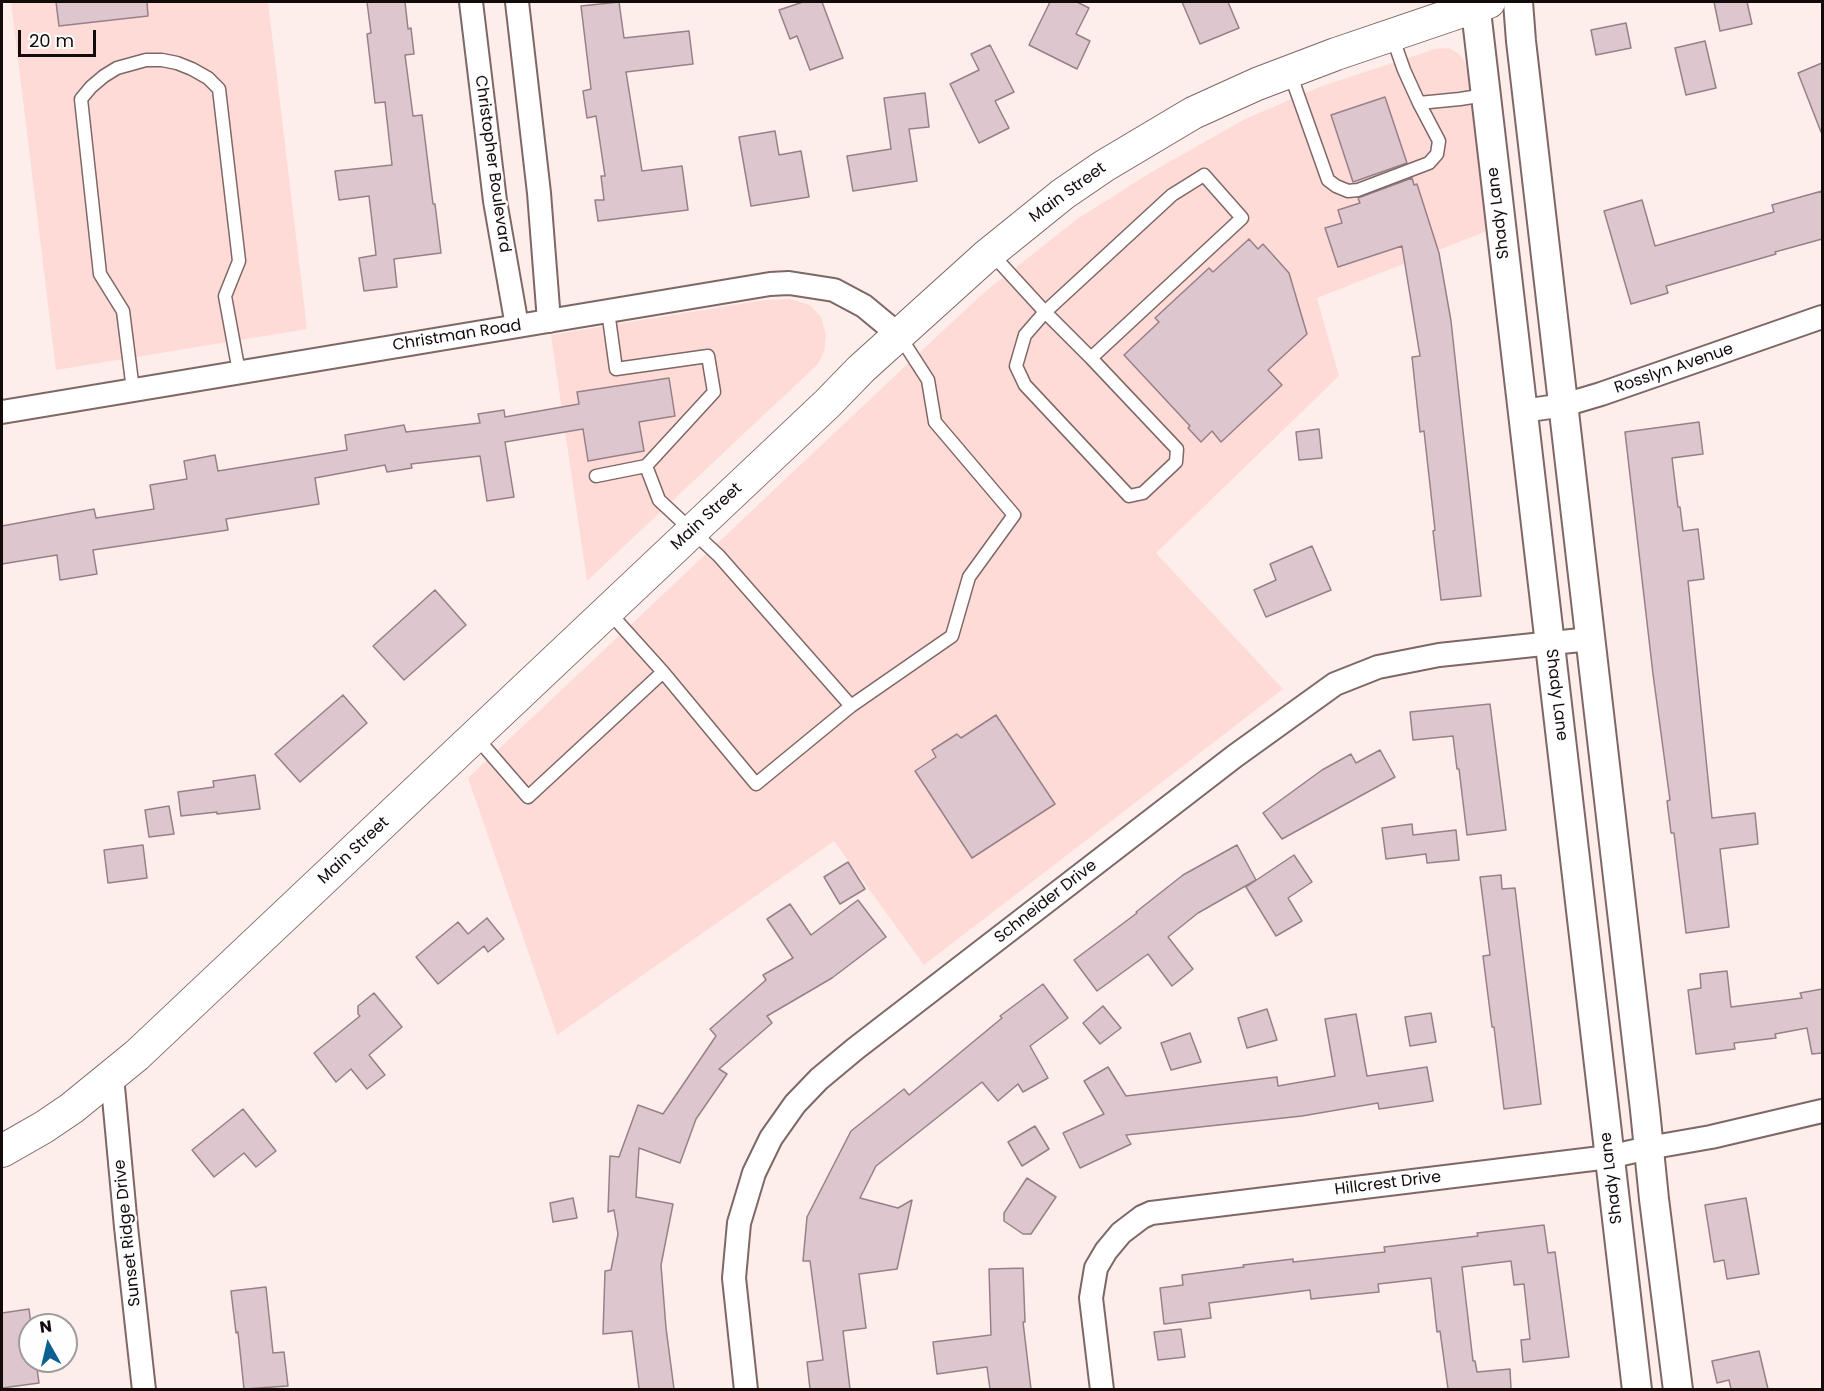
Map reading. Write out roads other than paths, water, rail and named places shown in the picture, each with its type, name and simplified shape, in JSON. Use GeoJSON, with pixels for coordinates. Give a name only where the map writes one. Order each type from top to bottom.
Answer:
{"type":"FeatureCollection","features":[{"type":"Feature","properties":{"kind":"main road","name":"Main Street"},"geometry":{"type":"LineString","coordinates":[[2,1151],[54,1121],[137,1055],[861,369],[990,252],[1063,194],[1104,166],[1193,113],[1257,84],[1480,3]]}},
{"type":"Feature","properties":{"kind":"street","name":"Christopher Boulevard"},"geometry":{"type":"LineString","coordinates":[[471,2],[495,201],[517,326]]}},
{"type":"Feature","properties":{"kind":"street"},"geometry":{"type":"LineString","coordinates":[[517,2],[539,193],[549,321]]}},
{"type":"Feature","properties":{"kind":"street"},"geometry":{"type":"LineString","coordinates":[[1518,2],[1646,1110],[1648,1148],[1678,1389]]}},
{"type":"Feature","properties":{"kind":"street","name":"Shady Lane"},"geometry":{"type":"LineString","coordinates":[[1480,3],[1485,94],[1637,1389]]}},
{"type":"Feature","properties":{"kind":"street"},"geometry":{"type":"LineString","coordinates":[[1490,136],[1532,131]]}},
{"type":"Feature","properties":{"kind":"street","name":"Christman Road"},"geometry":{"type":"LineString","coordinates":[[2,412],[745,287],[789,284],[834,290],[864,306],[899,335]]}},
{"type":"Feature","properties":{"kind":"street","name":"Rosslyn Avenue"},"geometry":{"type":"LineString","coordinates":[[1523,411],[1564,405],[1601,394],[1822,317]]}},
{"type":"Feature","properties":{"kind":"street","name":"Schneider Drive"},"geometry":{"type":"LineString","coordinates":[[746,1389],[734,1278],[739,1223],[754,1173],[771,1138],[795,1104],[819,1079],[1235,756],[1335,684],[1378,667],[1439,655],[1590,639]]}},
{"type":"Feature","properties":{"kind":"street","name":"Sunset Ridge Drive"},"geometry":{"type":"LineString","coordinates":[[112,1076],[144,1389]]}},
{"type":"Feature","properties":{"kind":"street","name":"Hillcrest Drive"},"geometry":{"type":"LineString","coordinates":[[1102,1389],[1091,1298],[1096,1268],[1121,1233],[1150,1213],[1609,1157],[1711,1137],[1822,1111]]}},
{"type":"Feature","properties":{"kind":"lane"},"geometry":{"type":"LineString","coordinates":[[1290,72],[1328,180],[1348,191],[1358,190],[1429,163],[1437,154],[1439,141],[1404,70],[1392,35]]}},
{"type":"Feature","properties":{"kind":"lane"},"geometry":{"type":"LineString","coordinates":[[133,390],[123,311],[100,274],[81,99],[91,87],[117,68],[146,60],[170,62],[192,69],[208,78],[219,89],[238,261],[225,296],[239,372]]}},
{"type":"Feature","properties":{"kind":"lane"},"geometry":{"type":"LineString","coordinates":[[1419,103],[1485,94]]}},
{"type":"Feature","properties":{"kind":"lane"},"geometry":{"type":"LineString","coordinates":[[990,252],[1045,312],[1091,357],[1177,449],[1176,462],[1143,493],[1129,496],[1025,385],[1016,366],[1025,334],[1045,312],[1172,195],[1204,175],[1242,218],[1091,357]]}},
{"type":"Feature","properties":{"kind":"lane"},"geometry":{"type":"LineString","coordinates":[[596,476],[646,466],[714,392],[708,356],[616,369],[608,311]]}},
{"type":"Feature","properties":{"kind":"lane"},"geometry":{"type":"LineString","coordinates":[[608,611],[663,672],[756,784],[850,706],[952,636],[969,577],[1014,515],[935,422],[928,380],[899,335]]}},
{"type":"Feature","properties":{"kind":"lane"},"geometry":{"type":"LineString","coordinates":[[646,466],[659,500],[719,555],[850,706]]}},
{"type":"Feature","properties":{"kind":"lane"},"geometry":{"type":"LineString","coordinates":[[476,736],[528,796],[663,672]]}}]}
